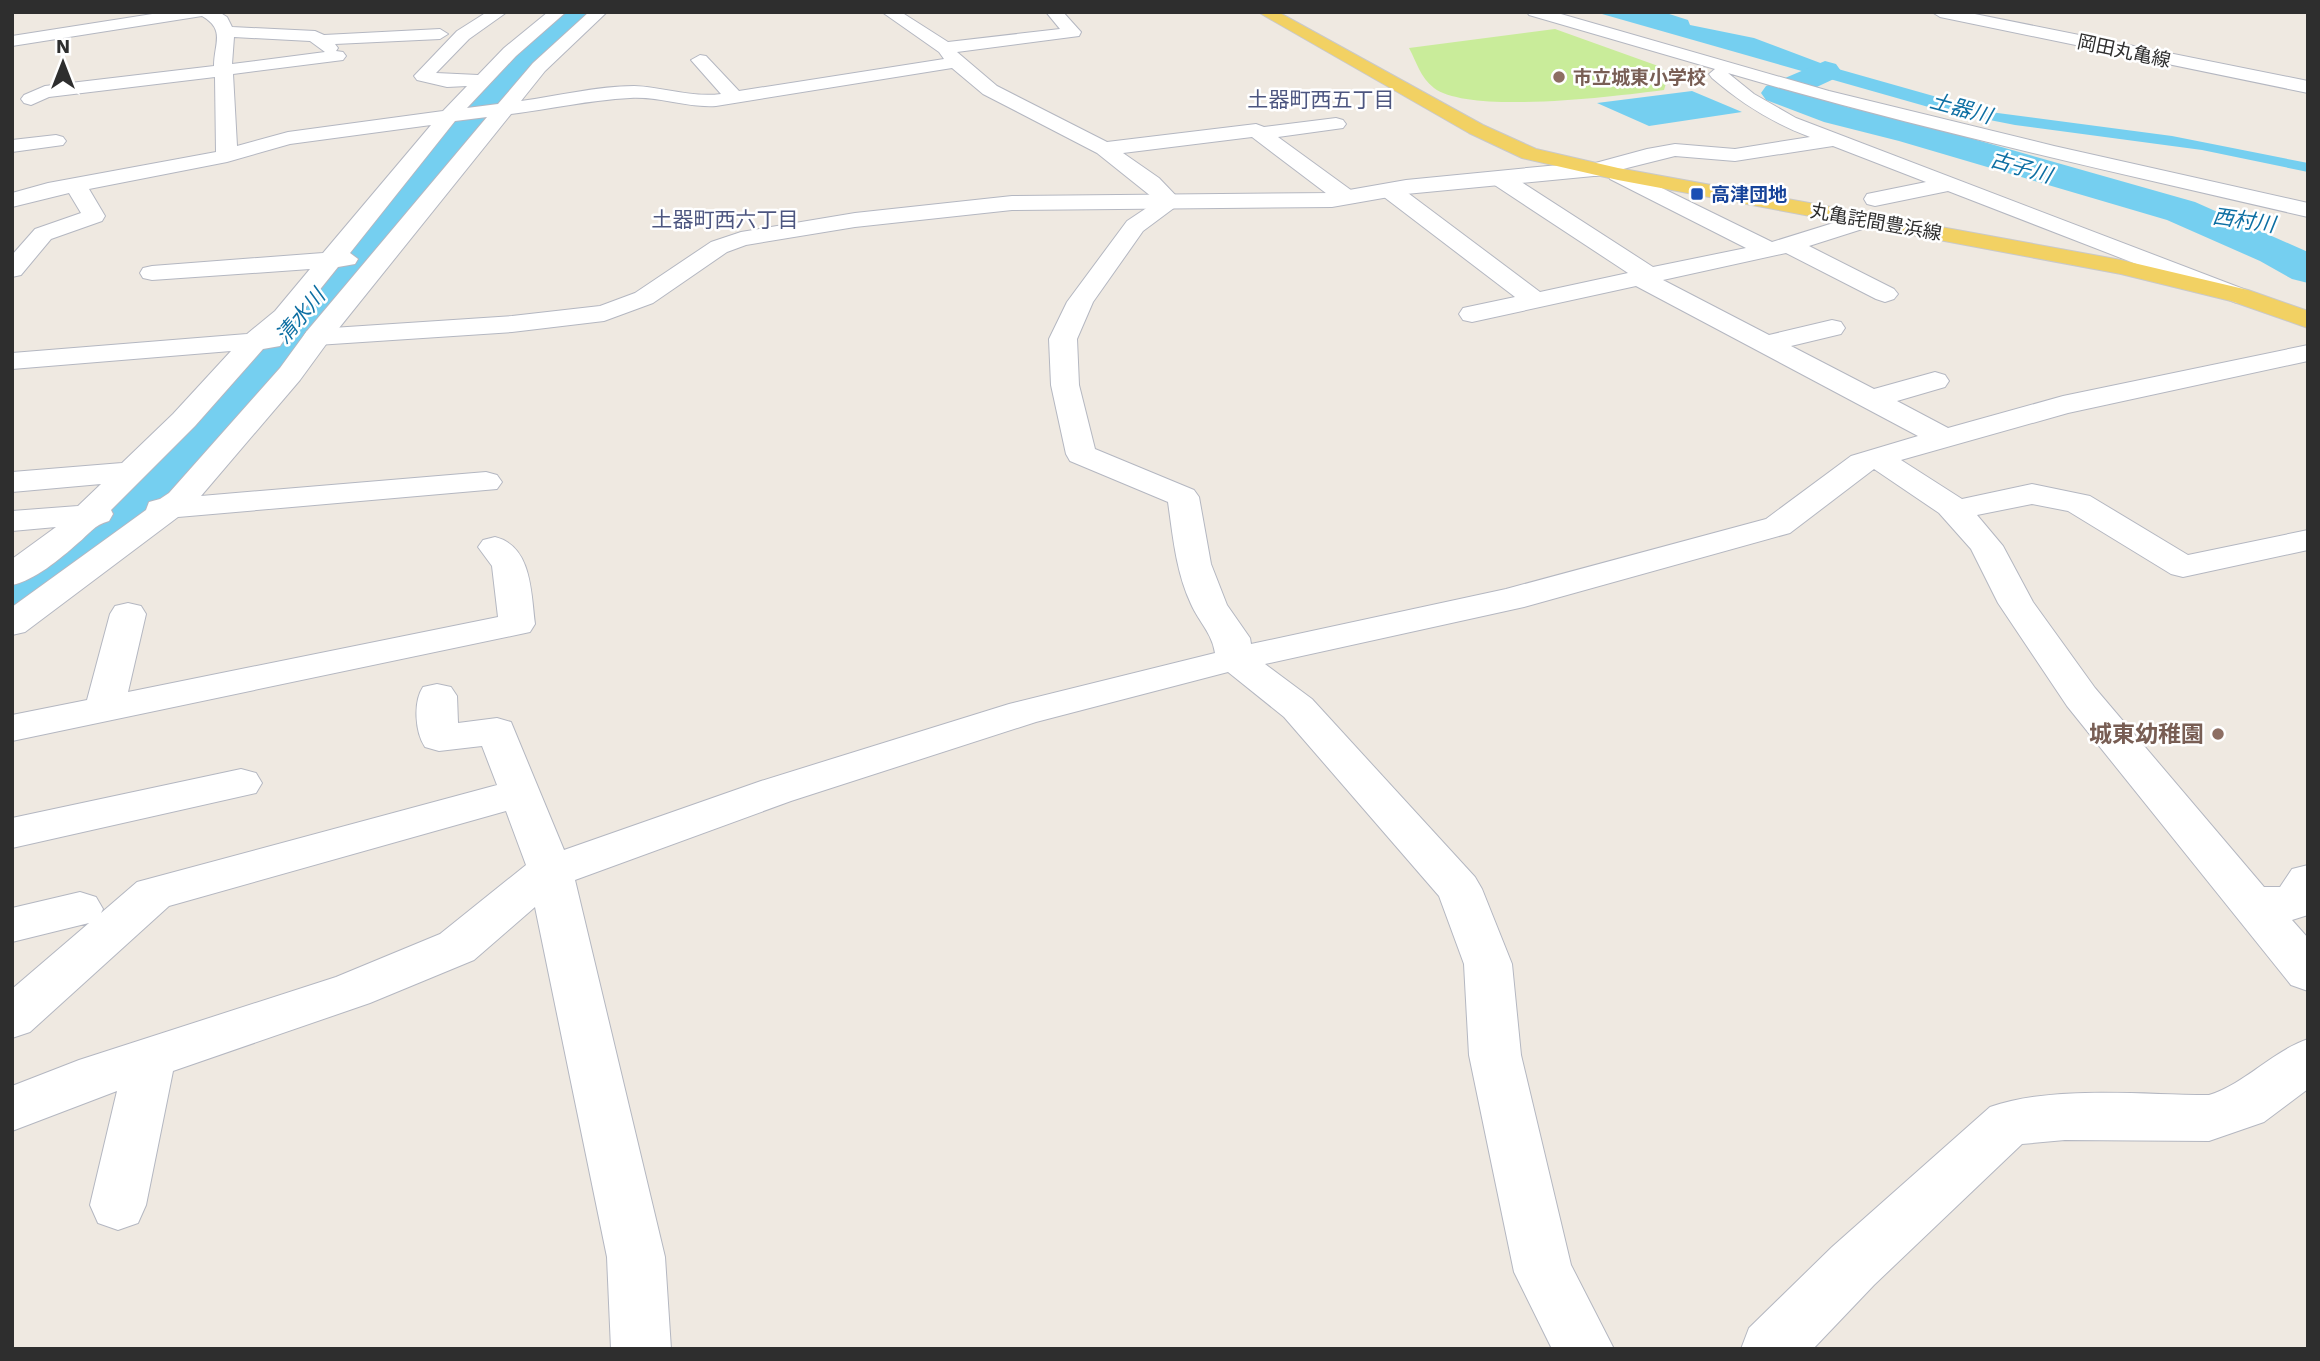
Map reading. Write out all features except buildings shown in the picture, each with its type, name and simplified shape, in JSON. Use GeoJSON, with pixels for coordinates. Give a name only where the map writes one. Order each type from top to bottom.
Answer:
{"type":"FeatureCollection","features":[{"type":"Feature","properties":{"kind":"main road","name":"丸亀詫間豊浜線"},"geometry":{"type":"LineString","coordinates":[[1266,12],[1496,139],[1529,154],[1607,172],[1871,210],[2238,295],[2308,320]]}},
{"type":"Feature","properties":{"kind":"street"},"geometry":{"type":"LineString","coordinates":[[12,41],[198,12]]}},
{"type":"Feature","properties":{"kind":"street"},"geometry":{"type":"LineString","coordinates":[[207,12],[221,20],[226,32],[223,55],[228,156]]}},
{"type":"Feature","properties":{"kind":"street"},"geometry":{"type":"LineString","coordinates":[[484,80],[447,81],[423,76],[463,35],[499,12]]}},
{"type":"Feature","properties":{"kind":"street"},"geometry":{"type":"LineString","coordinates":[[12,575],[65,537],[284,317],[333,260],[415,154],[449,116],[510,52],[558,12]]}},
{"type":"Feature","properties":{"kind":"street"},"geometry":{"type":"LineString","coordinates":[[12,624],[78,578],[159,510],[180,500],[290,374],[503,108],[539,66],[598,12]]}},
{"type":"Feature","properties":{"kind":"street"},"geometry":{"type":"LineString","coordinates":[[890,12],[951,55],[990,90],[1104,149],[1151,183],[1171,202]]}},
{"type":"Feature","properties":{"kind":"street"},"geometry":{"type":"LineString","coordinates":[[12,200],[228,156],[370,118],[449,116],[630,92],[662,93],[700,101],[734,97],[1073,32],[1054,12]]}},
{"type":"Feature","properties":{"kind":"street"},"geometry":{"type":"LineString","coordinates":[[1535,12],[1822,94],[2054,152],[2308,210]]}},
{"type":"Feature","properties":{"kind":"street","name":"岡田丸亀線"},"geometry":{"type":"LineString","coordinates":[[1940,12],[2308,87]]}},
{"type":"Feature","properties":{"kind":"street"},"geometry":{"type":"LineString","coordinates":[[226,32],[324,42],[440,34]]}},
{"type":"Feature","properties":{"kind":"street"},"geometry":{"type":"LineString","coordinates":[[23,105],[45,92],[224,71],[324,42]]}},
{"type":"Feature","properties":{"kind":"street"},"geometry":{"type":"LineString","coordinates":[[1706,63],[1747,98],[1795,124],[2238,295]]}},
{"type":"Feature","properties":{"kind":"street"},"geometry":{"type":"LineString","coordinates":[[700,68],[734,97]]}},
{"type":"Feature","properties":{"kind":"street"},"geometry":{"type":"LineString","coordinates":[[1261,134],[1340,128],[1318,107]]}},
{"type":"Feature","properties":{"kind":"street"},"geometry":{"type":"LineString","coordinates":[[1758,130],[1795,124]]}},
{"type":"Feature","properties":{"kind":"street"},"geometry":{"type":"LineString","coordinates":[[1104,149],[1256,130],[1347,198]]}},
{"type":"Feature","properties":{"kind":"street"},"geometry":{"type":"LineString","coordinates":[[12,360],[512,324],[604,313],[644,298],[719,247],[778,231],[1012,203],[1347,198],[1406,187],[1548,172],[1607,172],[1654,153],[1675,150],[1735,155],[1835,140]]}},
{"type":"Feature","properties":{"kind":"street"},"geometry":{"type":"LineString","coordinates":[[12,146],[56,141]]}},
{"type":"Feature","properties":{"kind":"street"},"geometry":{"type":"LineString","coordinates":[[1607,172],[1885,294]]}},
{"type":"Feature","properties":{"kind":"street"},"geometry":{"type":"LineString","coordinates":[[1501,179],[1645,277],[1945,438]]}},
{"type":"Feature","properties":{"kind":"street"},"geometry":{"type":"LineString","coordinates":[[1472,314],[1779,248],[1871,210],[1951,184]]}},
{"type":"Feature","properties":{"kind":"street"},"geometry":{"type":"LineString","coordinates":[[12,270],[43,234],[94,216],[76,185]]}},
{"type":"Feature","properties":{"kind":"street"},"geometry":{"type":"LineString","coordinates":[[1392,191],[1535,300]]}},
{"type":"Feature","properties":{"kind":"street"},"geometry":{"type":"LineString","coordinates":[[1171,202],[1135,226],[1080,302],[1063,339],[1065,385],[1081,454],[1182,497],[1194,564],[1209,605],[1231,638],[1236,659],[1298,708],[1459,889],[1488,964],[1495,1055],[1543,1272],[1584,1349]]}},
{"type":"Feature","properties":{"kind":"street"},"geometry":{"type":"LineString","coordinates":[[152,273],[384,256]]}},
{"type":"Feature","properties":{"kind":"street"},"geometry":{"type":"LineString","coordinates":[[1704,264],[1733,280]]}},
{"type":"Feature","properties":{"kind":"street"},"geometry":{"type":"LineString","coordinates":[[1766,344],[1832,328]]}},
{"type":"Feature","properties":{"kind":"street"},"geometry":{"type":"LineString","coordinates":[[12,1109],[150,1058],[353,990],[457,947],[543,875],[776,791],[1010,717],[1236,659],[1511,598],[1778,526],[1794,517],[1857,463],[2063,405],[2308,353]]}},
{"type":"Feature","properties":{"kind":"street"},"geometry":{"type":"LineString","coordinates":[[1872,399],[1936,381]]}},
{"type":"Feature","properties":{"kind":"street"},"geometry":{"type":"LineString","coordinates":[[1876,457],[1955,510],[1986,546],[2016,603],[2081,697],[2308,972]]}},
{"type":"Feature","properties":{"kind":"street"},"geometry":{"type":"LineString","coordinates":[[12,482],[130,472]]}},
{"type":"Feature","properties":{"kind":"street"},"geometry":{"type":"LineString","coordinates":[[12,521],[486,482]]}},
{"type":"Feature","properties":{"kind":"street"},"geometry":{"type":"LineString","coordinates":[[1955,510],[2032,494],[2078,503],[2183,567],[2308,540]]}},
{"type":"Feature","properties":{"kind":"street"},"geometry":{"type":"LineString","coordinates":[[12,728],[517,624],[509,565],[495,547]]}},
{"type":"Feature","properties":{"kind":"street"},"geometry":{"type":"LineString","coordinates":[[103,709],[128,614]]}},
{"type":"Feature","properties":{"kind":"street"},"geometry":{"type":"LineString","coordinates":[[437,696],[439,738],[497,732],[551,873],[636,1256],[641,1349]]}},
{"type":"Feature","properties":{"kind":"street"},"geometry":{"type":"LineString","coordinates":[[12,833],[241,783]]}},
{"type":"Feature","properties":{"kind":"street"},"geometry":{"type":"LineString","coordinates":[[12,1018],[153,894],[520,793]]}},
{"type":"Feature","properties":{"kind":"street"},"geometry":{"type":"LineString","coordinates":[[2252,905],[2293,903],[2308,881]]}},
{"type":"Feature","properties":{"kind":"street"},"geometry":{"type":"LineString","coordinates":[[12,925],[80,909]]}},
{"type":"Feature","properties":{"kind":"street"},"geometry":{"type":"LineString","coordinates":[[118,1205],[150,1058]]}},
{"type":"Feature","properties":{"kind":"street"},"geometry":{"type":"LineString","coordinates":[[1771,1349],[1853,1266],[2009,1123],[2065,1117],[2209,1118],[2245,1106],[2308,1060]]}},
{"type":"Feature","properties":{"kind":"green space"},"geometry":{"type":"Polygon","coordinates":[[[1555,29],[1661,67],[1668,77],[1664,90],[1545,101],[1479,101],[1452,96],[1434,88],[1422,74],[1409,48],[1555,29]]]}},
{"type":"Feature","properties":{"kind":"water","name":"土器川"},"geometry":{"type":"Polygon","coordinates":[[[1595,12],[1663,12],[1688,20],[1690,25],[1754,38],[1831,67],[1990,112],[2172,136],[2308,163],[2308,172],[2202,150],[2015,125],[1939,110],[1595,12]]]}},
{"type":"Feature","properties":{"kind":"water"},"geometry":{"type":"Polygon","coordinates":[[[1692,91],[1742,112],[1649,126],[1597,103],[1692,91]]]}},
{"type":"Feature","properties":{"kind":"waterway","name":"清水川"},"geometry":{"type":"LineString","coordinates":[[12,605],[60,571],[188,455],[291,326],[486,102],[575,12]]}},
{"type":"Feature","properties":{"kind":"waterway","name":"古子川"},"geometry":{"type":"LineString","coordinates":[[1825,71],[1778,93],[1836,115],[1911,133],[2181,211],[2275,252],[2308,270]]}},
{"type":"Feature","properties":{"kind":"place","name":"市立城東小学校"},"geometry":{"type":"Point","coordinates":[1559,77]}},
{"type":"Feature","properties":{"kind":"place","name":"高津団地"},"geometry":{"type":"Point","coordinates":[1697,194]}},
{"type":"Feature","properties":{"kind":"place","name":"城東幼稚園"},"geometry":{"type":"Point","coordinates":[2218,734]}},
{"type":"Feature","properties":{"kind":"district","name":"土器町西五丁目"},"geometry":{"type":"Point","coordinates":[1321,99]}},
{"type":"Feature","properties":{"kind":"district","name":"土器町西六丁目"},"geometry":{"type":"Point","coordinates":[725,219]}},
{"type":"Feature","properties":{"kind":"water label","name":"西村川"},"geometry":{"type":"Point","coordinates":[2244,220]}}]}
